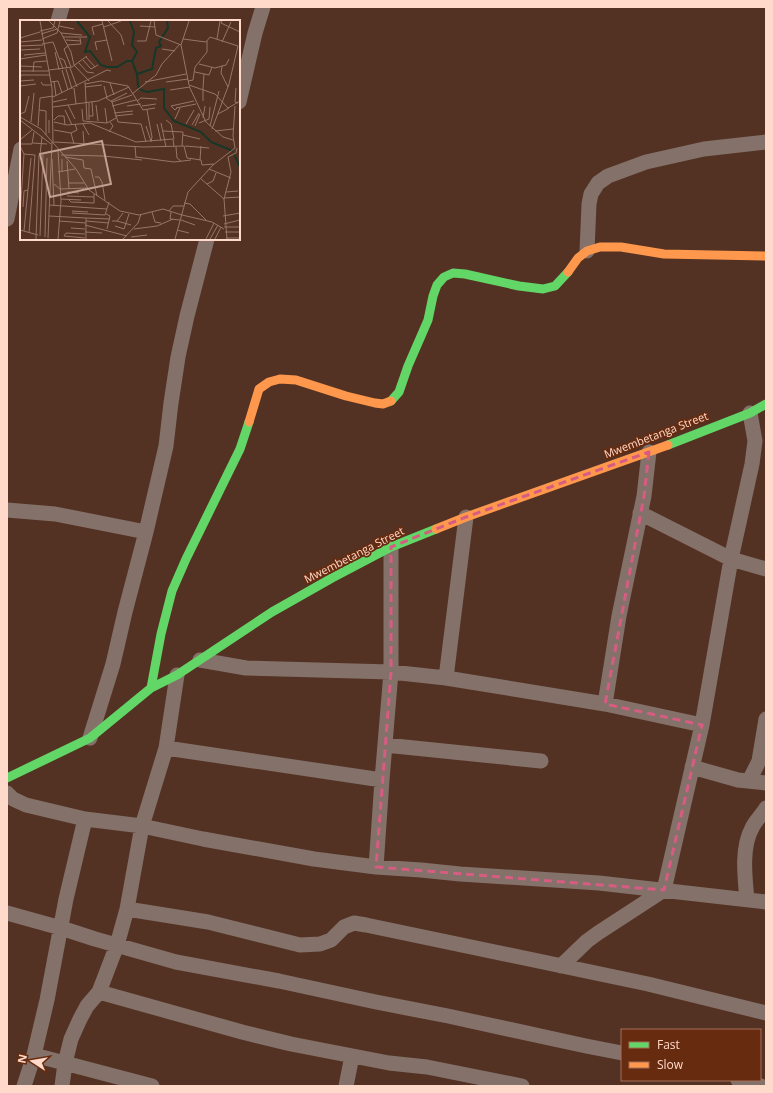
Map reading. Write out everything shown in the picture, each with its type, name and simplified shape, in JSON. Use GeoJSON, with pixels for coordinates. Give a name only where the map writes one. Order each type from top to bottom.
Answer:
{"type":"FeatureCollection","features":[{"type":"Feature","properties":{"kind":"street"},"geometry":{"type":"LineString","coordinates":[[58,20],[62,7]]}},
{"type":"Feature","properties":{"kind":"street"},"geometry":{"type":"LineString","coordinates":[[240,98],[255,32],[263,7]]}},
{"type":"Feature","properties":{"kind":"street"},"geometry":{"type":"LineString","coordinates":[[587,251],[589,204],[591,194],[598,183],[608,176],[646,162],[704,149],[766,142]]}},
{"type":"Feature","properties":{"kind":"street"},"geometry":{"type":"LineString","coordinates":[[7,219],[20,154]]}},
{"type":"Feature","properties":{"kind":"street"},"geometry":{"type":"LineString","coordinates":[[90,738],[113,664],[146,532],[166,446],[178,358],[207,240]]}},
{"type":"Feature","properties":{"kind":"street"},"geometry":{"type":"LineString","coordinates":[[150,688],[161,634],[172,591],[189,552],[240,449],[259,389],[269,382],[280,379],[296,380],[375,403],[383,404],[390,402],[399,392],[408,366],[428,320],[437,285],[444,277],[453,273],[465,274],[519,286],[543,289],[555,286],[565,276],[578,258],[587,251],[600,247],[621,247],[664,254],[766,256]]}},
{"type":"Feature","properties":{"kind":"street","name":"Mwembetanga Street"},"geometry":{"type":"LineString","coordinates":[[7,778],[90,738],[150,688],[177,675],[272,612],[332,578],[391,548],[466,517],[649,452],[750,413],[766,404]]}},
{"type":"Feature","properties":{"kind":"street"},"geometry":{"type":"LineString","coordinates":[[561,966],[587,941],[664,890],[702,725],[731,559],[752,464],[755,440],[750,413]]}},
{"type":"Feature","properties":{"kind":"street"},"geometry":{"type":"LineString","coordinates":[[605,704],[619,616],[644,496],[649,452]]}},
{"type":"Feature","properties":{"kind":"street"},"geometry":{"type":"LineString","coordinates":[[7,510],[55,514],[146,532]]}},
{"type":"Feature","properties":{"kind":"street"},"geometry":{"type":"LineString","coordinates":[[640,513],[731,559],[766,569]]}},
{"type":"Feature","properties":{"kind":"street"},"geometry":{"type":"LineString","coordinates":[[446,678],[466,517]]}},
{"type":"Feature","properties":{"kind":"street"},"geometry":{"type":"LineString","coordinates":[[376,867],[390,672],[391,548]]}},
{"type":"Feature","properties":{"kind":"street"},"geometry":{"type":"LineString","coordinates":[[200,660],[246,668],[390,672],[446,678],[605,704],[702,725]]}},
{"type":"Feature","properties":{"kind":"street"},"geometry":{"type":"LineString","coordinates":[[62,1086],[65,1063],[71,1039],[87,1006],[99,992],[117,945],[127,909],[142,826],[166,748],[177,675]]}},
{"type":"Feature","properties":{"kind":"street"},"geometry":{"type":"LineString","coordinates":[[749,781],[759,761],[766,718]]}},
{"type":"Feature","properties":{"kind":"street"},"geometry":{"type":"LineString","coordinates":[[385,745],[541,761]]}},
{"type":"Feature","properties":{"kind":"street"},"geometry":{"type":"LineString","coordinates":[[166,748],[382,780]]}},
{"type":"Feature","properties":{"kind":"street"},"geometry":{"type":"LineString","coordinates":[[692,768],[738,780],[766,783]]}},
{"type":"Feature","properties":{"kind":"street"},"geometry":{"type":"LineString","coordinates":[[7,794],[13,799],[26,805],[85,819],[142,826],[203,840],[314,859],[376,867],[467,875],[599,883],[766,902]]}},
{"type":"Feature","properties":{"kind":"street"},"geometry":{"type":"LineString","coordinates":[[747,900],[745,874],[748,837],[752,827],[766,808]]}},
{"type":"Feature","properties":{"kind":"street"},"geometry":{"type":"LineString","coordinates":[[24,1086],[34,1055],[47,1000],[66,899],[85,819]]}},
{"type":"Feature","properties":{"kind":"street"},"geometry":{"type":"LineString","coordinates":[[127,909],[208,922],[300,945],[320,944],[331,940],[344,927],[354,923],[676,991],[766,1013]]}},
{"type":"Feature","properties":{"kind":"street"},"geometry":{"type":"LineString","coordinates":[[7,913],[61,928],[95,940],[176,962],[278,981],[621,1053]]}},
{"type":"Feature","properties":{"kind":"street"},"geometry":{"type":"LineString","coordinates":[[99,992],[249,1034],[291,1044],[389,1063],[427,1067],[522,1086]]}},
{"type":"Feature","properties":{"kind":"street"},"geometry":{"type":"LineString","coordinates":[[34,1055],[152,1086]]}},
{"type":"Feature","properties":{"kind":"street"},"geometry":{"type":"LineString","coordinates":[[346,1086],[352,1056]]}},
{"type":"Feature","properties":{"kind":"street"},"geometry":{"type":"LineString","coordinates":[[742,1081],[761,1086]]}},
{"type":"Feature","properties":{"kind":"highlighted area"},"geometry":{"type":"Polygon","coordinates":[[[649,452],[644,496],[605,704],[702,725],[664,890],[376,867],[391,672],[391,547],[466,517],[649,452]]]}},
{"type":"Feature","properties":{"kind":"traffic: fast"},"geometry":{"type":"LineString","coordinates":[[391,401],[399,392],[408,366],[428,320],[437,285],[444,277],[453,273],[465,274],[519,286],[543,289],[555,286],[568,272]]}},
{"type":"Feature","properties":{"kind":"traffic: fast"},"geometry":{"type":"LineString","coordinates":[[668,445],[750,413],[766,404]]}},
{"type":"Feature","properties":{"kind":"traffic: fast"},"geometry":{"type":"LineString","coordinates":[[151,688],[161,634],[172,591],[240,449],[249,422]]}},
{"type":"Feature","properties":{"kind":"traffic: fast"},"geometry":{"type":"LineString","coordinates":[[7,778],[90,738],[151,688],[177,675],[272,612],[391,547],[436,529]]}},
{"type":"Feature","properties":{"kind":"traffic: slow"},"geometry":{"type":"LineString","coordinates":[[568,272],[578,258],[587,251],[600,247],[621,247],[664,254],[766,256]]}},
{"type":"Feature","properties":{"kind":"traffic: slow"},"geometry":{"type":"LineString","coordinates":[[249,422],[259,389],[269,382],[280,379],[296,380],[346,396],[375,403],[383,404],[391,401]]}},
{"type":"Feature","properties":{"kind":"traffic: slow"},"geometry":{"type":"LineString","coordinates":[[436,529],[668,445]]}}]}
